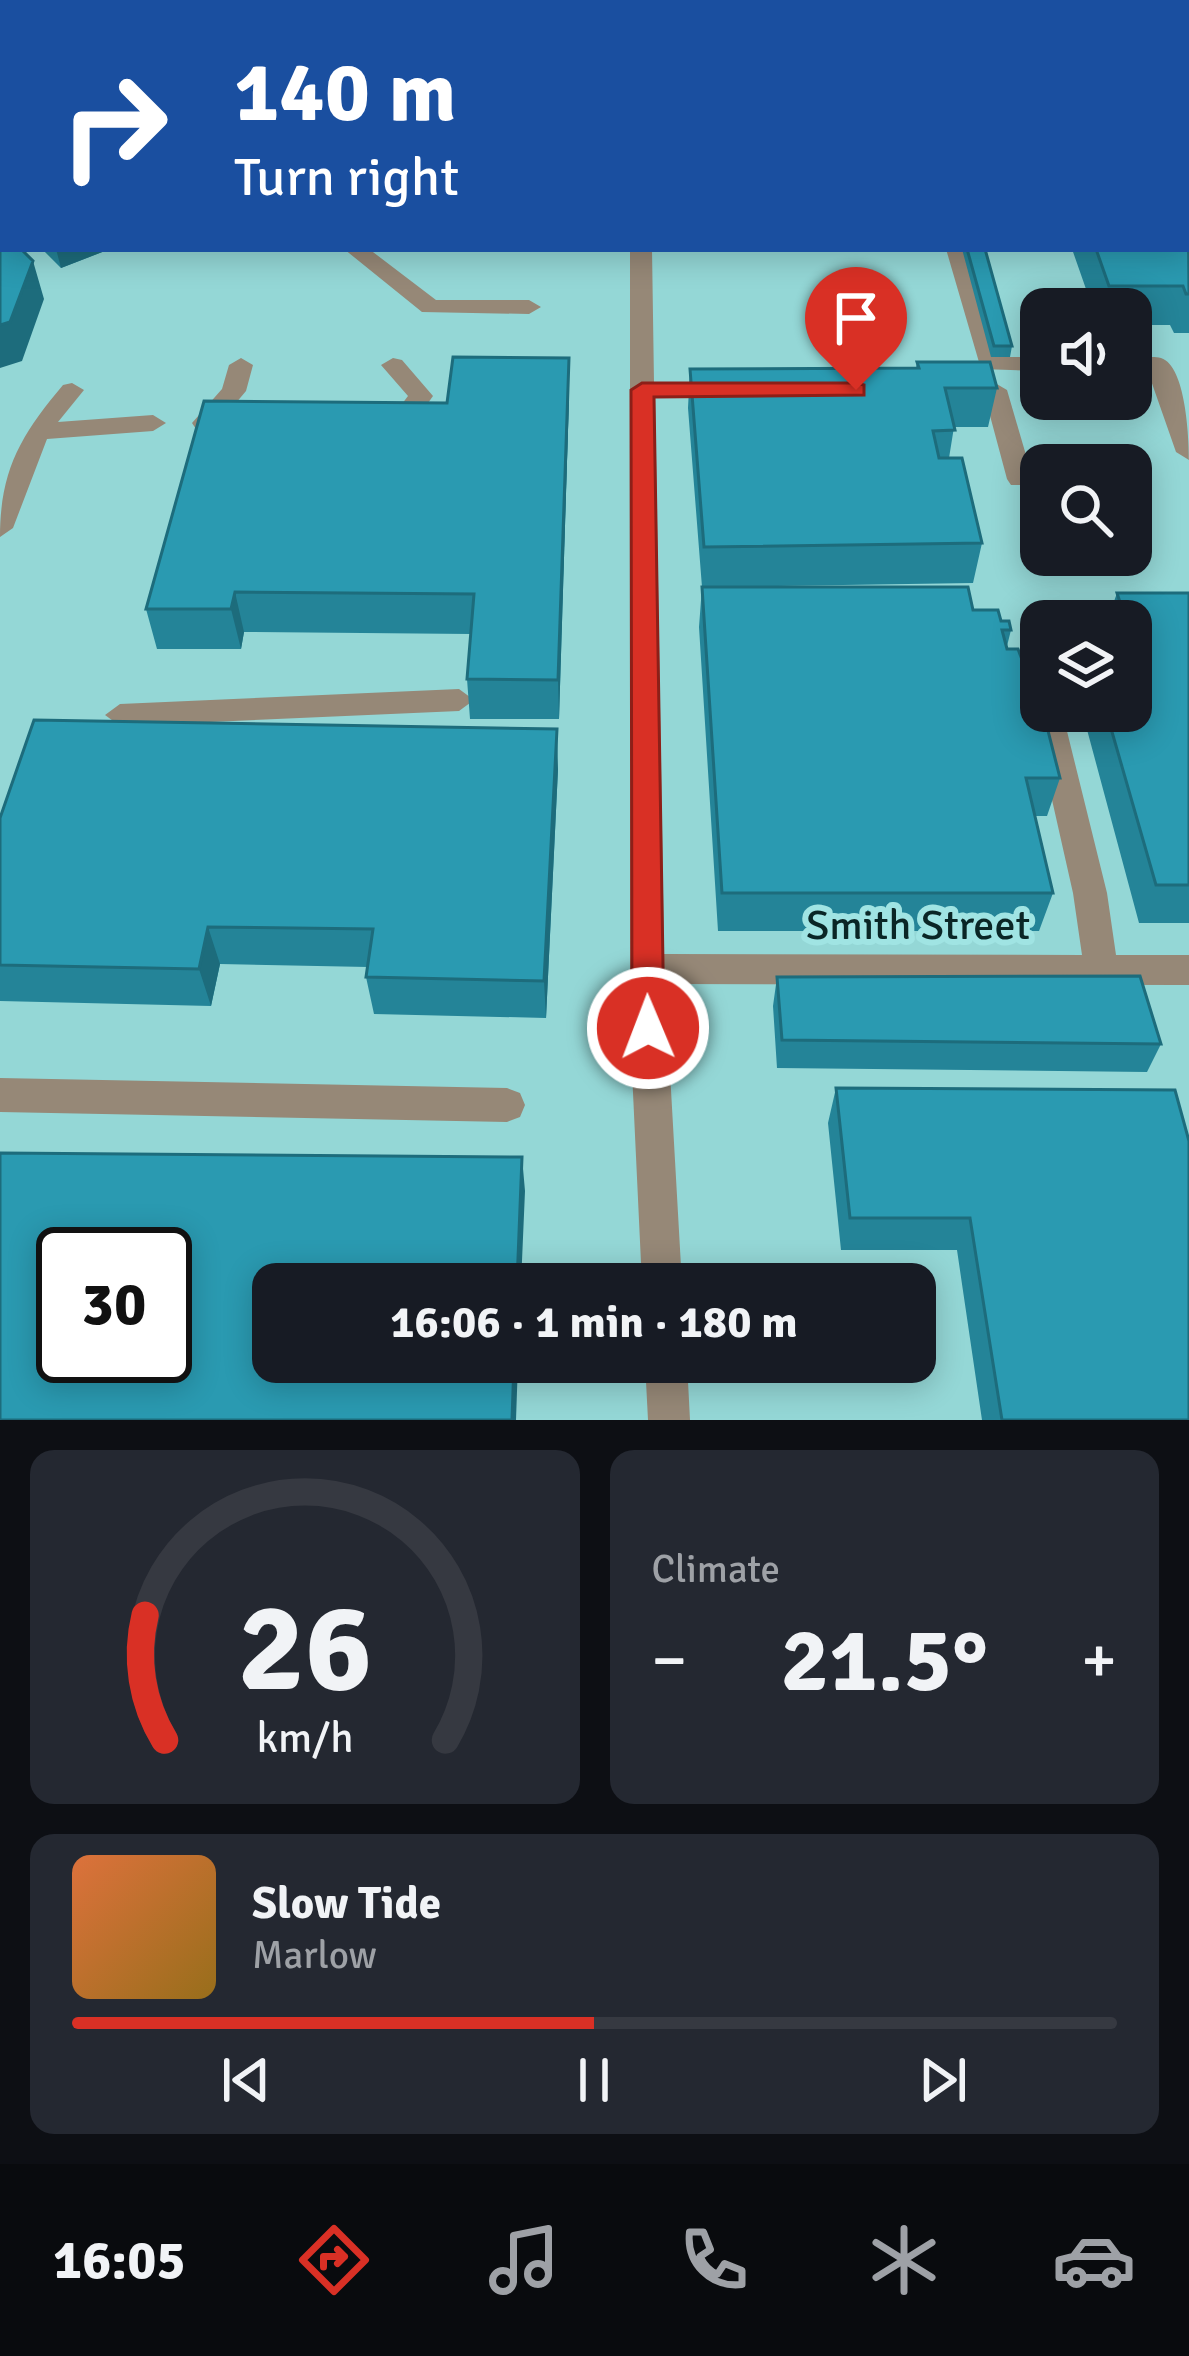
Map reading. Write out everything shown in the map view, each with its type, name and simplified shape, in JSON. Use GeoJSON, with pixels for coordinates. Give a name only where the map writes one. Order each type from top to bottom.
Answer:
{"type":"FeatureCollection","features":[{"type":"Feature","properties":{"kind":"street"},"geometry":{"type":"LineString","coordinates":[[359,252],[430,307],[530,307]]}},
{"type":"Feature","properties":{"kind":"street"},"geometry":{"type":"LineString","coordinates":[[640,252],[647,969],[661,1263]]}},
{"type":"Feature","properties":{"kind":"street"},"geometry":{"type":"LineString","coordinates":[[958,252],[991,364],[1020,364]]}},
{"type":"Feature","properties":{"kind":"street"},"geometry":{"type":"LineString","coordinates":[[206,422],[234,391],[241,364]]}},
{"type":"Feature","properties":{"kind":"street"},"geometry":{"type":"LineString","coordinates":[[393,365],[421,396],[402,421]]}},
{"type":"Feature","properties":{"kind":"street"},"geometry":{"type":"LineString","coordinates":[[1152,365],[1158,365],[1189,452]]}},
{"type":"Feature","properties":{"kind":"street"},"geometry":{"type":"LineString","coordinates":[[0,528],[33,442],[72,390]]}},
{"type":"Feature","properties":{"kind":"street"},"geometry":{"type":"LineString","coordinates":[[642,390],[764,390]]}},
{"type":"Feature","properties":{"kind":"street"},"geometry":{"type":"LineString","coordinates":[[926,390],[994,390],[1020,479]]}},
{"type":"Feature","properties":{"kind":"street"},"geometry":{"type":"LineString","coordinates":[[0,439],[33,442],[153,423]]}},
{"type":"Feature","properties":{"kind":"street"},"geometry":{"type":"LineString","coordinates":[[120,715],[459,700]]}},
{"type":"Feature","properties":{"kind":"street"},"geometry":{"type":"LineString","coordinates":[[1052,732],[1090,893],[1101,970]]}},
{"type":"Feature","properties":{"kind":"street","name":"Smith Street"},"geometry":{"type":"LineString","coordinates":[[647,969],[1189,970]]}},
{"type":"Feature","properties":{"kind":"street"},"geometry":{"type":"LineString","coordinates":[[0,1095],[507,1105]]}},
{"type":"Feature","properties":{"kind":"street"},"geometry":{"type":"LineString","coordinates":[[667,1383],[669,1420]]}},
{"type":"Feature","properties":{"kind":"building"},"geometry":{"type":"Polygon","coordinates":[[[0,252],[24,252],[33,261],[10,322],[0,325],[0,252]]]}},
{"type":"Feature","properties":{"kind":"building"},"geometry":{"type":"Polygon","coordinates":[[[968,252],[986,252],[1012,346],[994,346],[968,252]]]}},
{"type":"Feature","properties":{"kind":"building"},"geometry":{"type":"Polygon","coordinates":[[[1097,252],[1189,252],[1189,294],[1183,286],[1109,286],[1097,252]]]}},
{"type":"Feature","properties":{"kind":"building"},"geometry":{"type":"Polygon","coordinates":[[[453,357],[569,358],[558,680],[467,679],[474,594],[235,592],[231,609],[146,609],[204,401],[447,403],[453,357]]]}},
{"type":"Feature","properties":{"kind":"building"},"geometry":{"type":"Polygon","coordinates":[[[917,362],[990,362],[997,388],[945,388],[955,430],[933,431],[939,458],[962,458],[982,543],[704,547],[690,369],[919,368],[917,362]]]}},
{"type":"Feature","properties":{"kind":"building"},"geometry":{"type":"Polygon","coordinates":[[[702,587],[968,587],[973,610],[998,610],[1001,621],[1009,621],[1011,630],[1002,630],[1007,649],[1018,649],[1020,654],[1020,732],[1048,732],[1060,778],[1026,778],[1053,893],[722,893],[702,587]]]}},
{"type":"Feature","properties":{"kind":"building"},"geometry":{"type":"Polygon","coordinates":[[[1117,593],[1189,593],[1189,885],[1156,885],[1112,732],[1152,732],[1152,600],[1119,600],[1117,593]]]}},
{"type":"Feature","properties":{"kind":"building"},"geometry":{"type":"Polygon","coordinates":[[[34,720],[557,729],[544,981],[366,977],[373,929],[208,927],[199,969],[0,965],[0,818],[34,720]]]}},
{"type":"Feature","properties":{"kind":"building"},"geometry":{"type":"Polygon","coordinates":[[[1140,976],[1161,1044],[782,1040],[777,977],[1140,976]]]}},
{"type":"Feature","properties":{"kind":"building"},"geometry":{"type":"Polygon","coordinates":[[[836,1088],[1175,1090],[1189,1141],[1189,1420],[1002,1420],[970,1218],[850,1218],[836,1088]]]}},
{"type":"Feature","properties":{"kind":"building"},"geometry":{"type":"Polygon","coordinates":[[[0,1153],[522,1157],[518,1263],[252,1263],[252,1383],[513,1383],[512,1420],[0,1420],[0,1153]]]}},
{"type":"Feature","properties":{"kind":"route"},"geometry":{"type":"LineString","coordinates":[[648,1028],[642,390],[856,390]]}}]}
